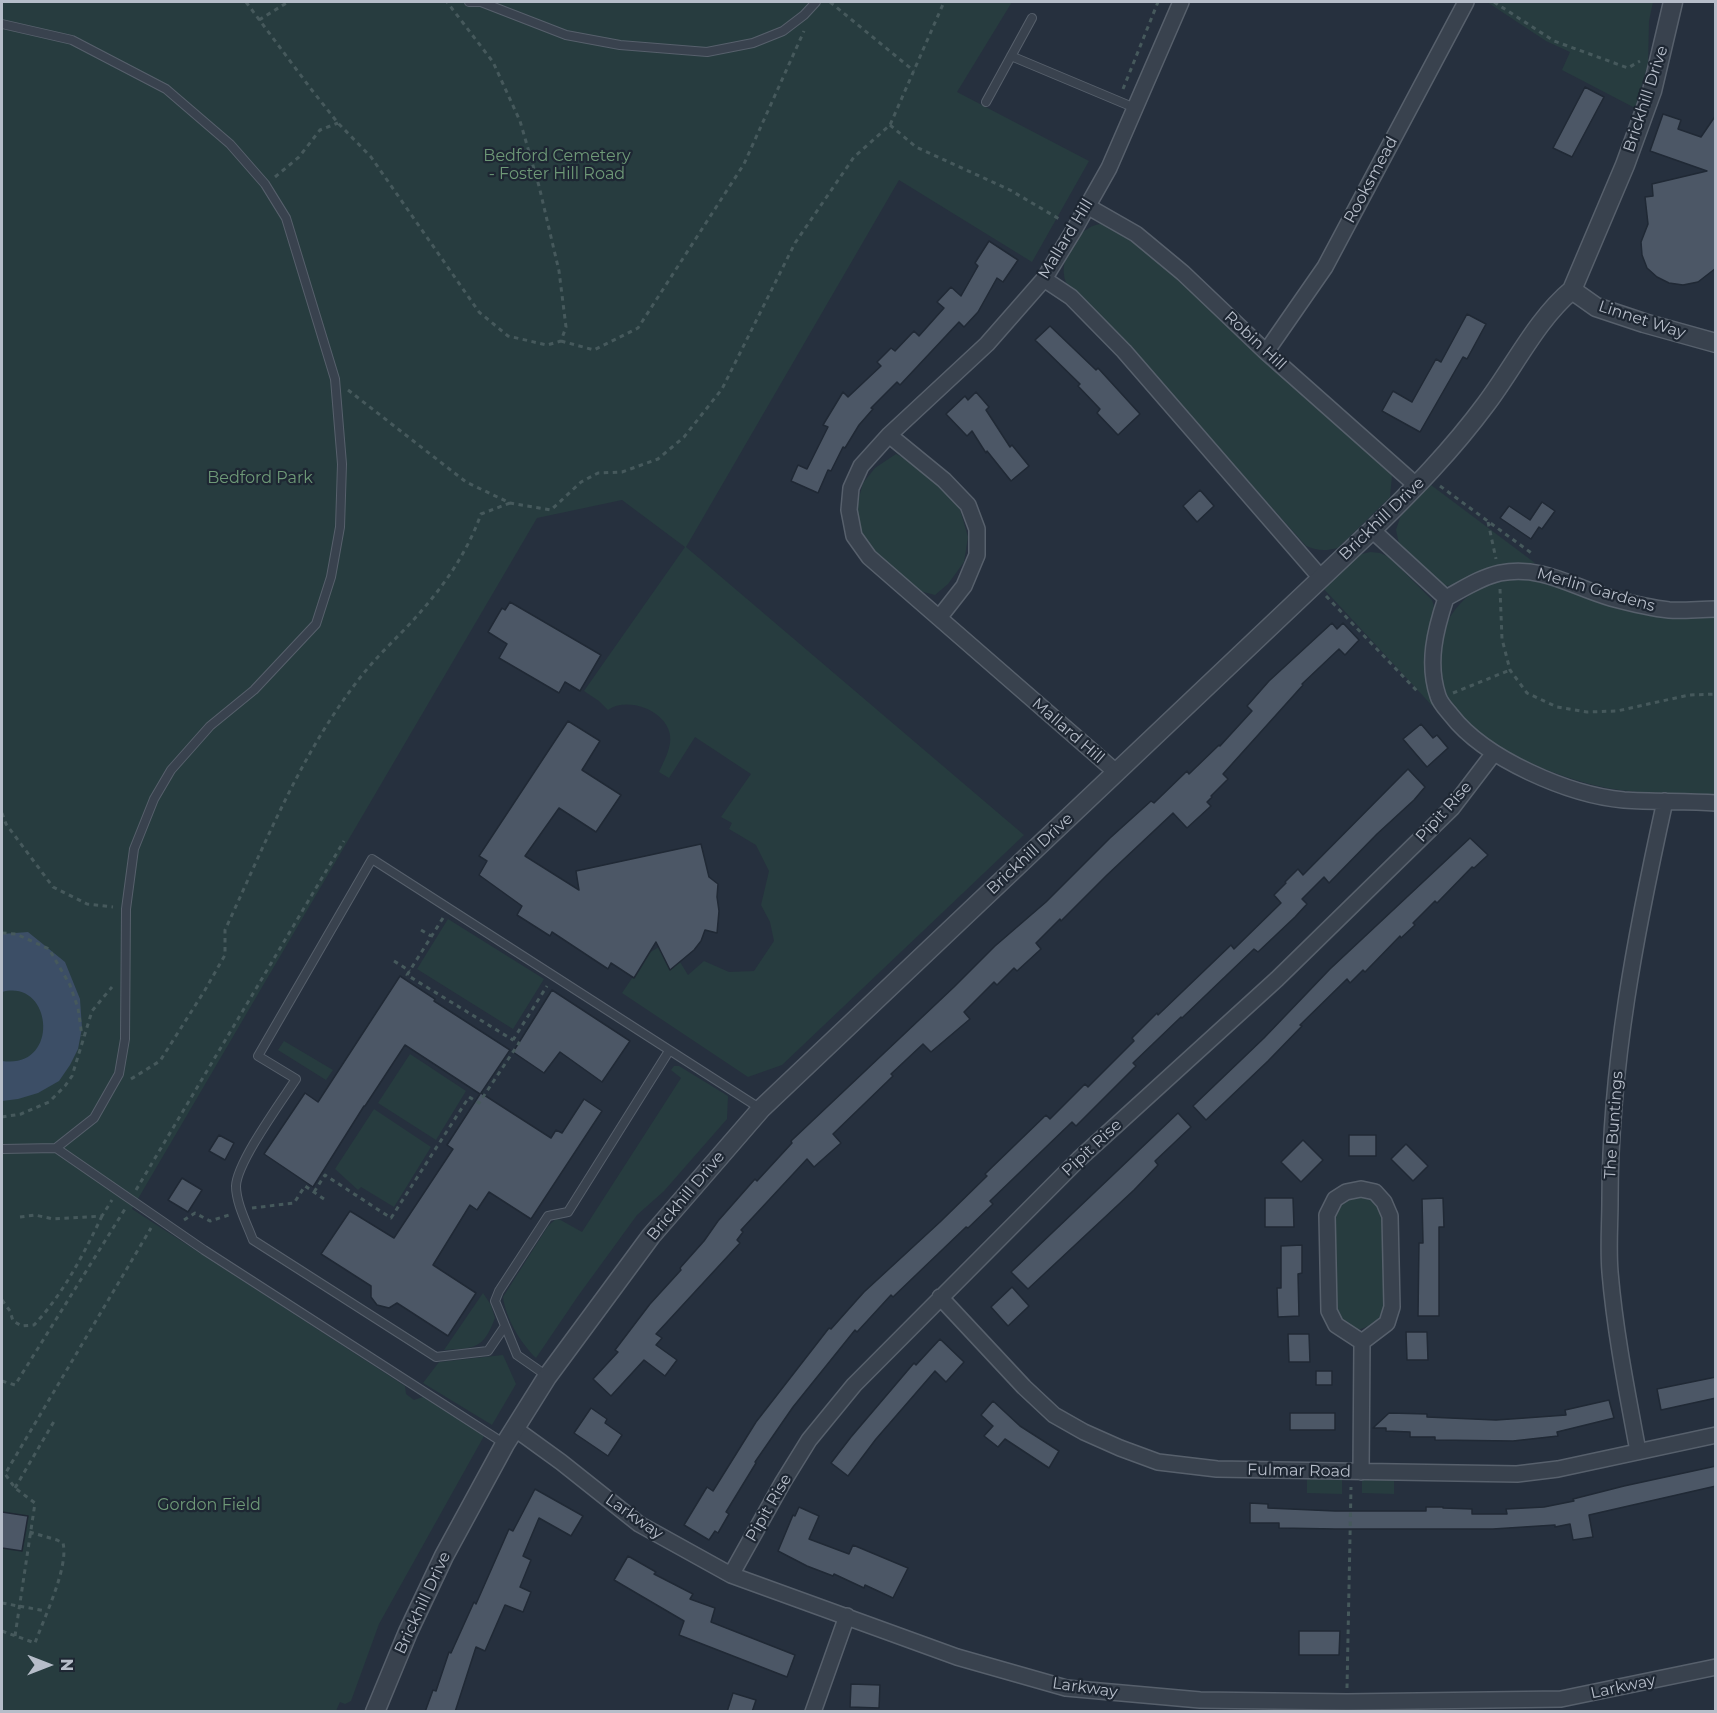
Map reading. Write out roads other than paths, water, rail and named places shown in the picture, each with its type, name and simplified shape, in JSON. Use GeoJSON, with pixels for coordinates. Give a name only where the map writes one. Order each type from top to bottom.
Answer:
{"type":"FeatureCollection","features":[{"type":"Feature","properties":{"kind":"street","name":"Mallard Hill"},"geometry":{"type":"LineString","coordinates":[[1116,772],[869,558],[854,536],[849,510],[851,488],[861,466],[890,435],[987,344],[1044,279],[1108,168],[1181,2]]}},
{"type":"Feature","properties":{"kind":"street","name":"Rooksmead"},"geometry":{"type":"LineString","coordinates":[[1266,352],[1325,267],[1466,2]]}},
{"type":"Feature","properties":{"kind":"street","name":"Brickhill Drive"},"geometry":{"type":"LineString","coordinates":[[375,1712],[408,1632],[444,1556],[509,1436],[547,1377],[651,1236],[761,1109],[1372,530],[1422,481],[1488,402],[1557,303],[1572,290],[1625,165],[1652,91],[1673,2]]}},
{"type":"Feature","properties":{"kind":"street","name":"Robin Hill"},"geometry":{"type":"LineString","coordinates":[[1087,206],[1144,241],[1183,273],[1266,352],[1422,481]]}},
{"type":"Feature","properties":{"kind":"street"},"geometry":{"type":"LineString","coordinates":[[1044,279],[1071,297],[1124,351],[1318,581]]}},
{"type":"Feature","properties":{"kind":"street","name":"Linnet Way"},"geometry":{"type":"LineString","coordinates":[[1572,290],[1596,307],[1716,343]]}},
{"type":"Feature","properties":{"kind":"street"},"geometry":{"type":"LineString","coordinates":[[890,435],[944,480],[968,505],[977,529],[977,555],[964,586],[939,618]]}},
{"type":"Feature","properties":{"kind":"street"},"geometry":{"type":"LineString","coordinates":[[1372,530],[1446,598],[1436,628],[1431,668],[1438,699],[1461,728],[1494,753],[1530,773],[1580,791],[1622,800],[1716,802]]}},
{"type":"Feature","properties":{"kind":"street","name":"Merlin Gardens"},"geometry":{"type":"LineString","coordinates":[[1446,598],[1477,581],[1500,573],[1530,571],[1549,574],[1607,597],[1670,610],[1716,609]]}},
{"type":"Feature","properties":{"kind":"street","name":"Pipit Rise"},"geometry":{"type":"LineString","coordinates":[[731,1575],[809,1440],[854,1385],[1079,1159],[1277,979],[1443,816],[1494,753]]}},
{"type":"Feature","properties":{"kind":"street","name":"The Buntings"},"geometry":{"type":"LineString","coordinates":[[1638,1451],[1620,1355],[1610,1270],[1610,1163],[1615,1092],[1633,956],[1665,801]]}},
{"type":"Feature","properties":{"kind":"street"},"geometry":{"type":"LineString","coordinates":[[1361,1189],[1375,1192],[1384,1202],[1390,1216],[1392,1307],[1387,1323],[1362,1342],[1336,1325],[1329,1311],[1327,1215],[1335,1199],[1346,1192],[1361,1189]]}},
{"type":"Feature","properties":{"kind":"street","name":"Fulmar Road"},"geometry":{"type":"LineString","coordinates":[[940,1297],[1024,1387],[1054,1414],[1084,1432],[1120,1449],[1158,1462],[1217,1469],[1517,1474],[1558,1468],[1716,1435]]}},
{"type":"Feature","properties":{"kind":"street"},"geometry":{"type":"LineString","coordinates":[[1356,1471],[1362,1342]]}},
{"type":"Feature","properties":{"kind":"street","name":"Larkway"},"geometry":{"type":"LineString","coordinates":[[509,1436],[561,1462],[639,1524],[731,1575],[957,1657],[1066,1688],[1200,1700],[1561,1699],[1716,1667]]}},
{"type":"Feature","properties":{"kind":"street"},"geometry":{"type":"LineString","coordinates":[[813,1712],[846,1616]]}},
{"type":"Feature","properties":{"kind":"lane"},"geometry":{"type":"LineString","coordinates":[[469,2],[482,2],[566,35],[620,45],[707,52],[753,43],[783,31],[804,15],[816,2]]}},
{"type":"Feature","properties":{"kind":"lane"},"geometry":{"type":"LineString","coordinates":[[986,102],[1032,18]]}},
{"type":"Feature","properties":{"kind":"lane"},"geometry":{"type":"LineString","coordinates":[[2,24],[72,40],[166,88],[230,144],[266,184],[286,218],[335,380],[342,464],[340,527],[331,577],[316,624],[254,690],[210,726],[171,770],[154,800],[134,849],[126,909],[125,1039],[119,1074],[94,1118],[56,1148]]}},
{"type":"Feature","properties":{"kind":"lane"},"geometry":{"type":"LineString","coordinates":[[1011,56],[1135,108]]}},
{"type":"Feature","properties":{"kind":"lane"},"geometry":{"type":"LineString","coordinates":[[505,1326],[488,1351],[436,1357],[253,1240],[242,1210],[236,1187],[239,1169],[296,1079],[258,1056],[372,860],[445,904],[761,1109]]}},
{"type":"Feature","properties":{"kind":"lane"},"geometry":{"type":"LineString","coordinates":[[547,1377],[517,1355],[495,1301],[499,1291],[548,1216],[568,1212],[669,1051]]}},
{"type":"Feature","properties":{"kind":"lane"},"geometry":{"type":"LineString","coordinates":[[2,1149],[56,1148],[204,1250],[509,1436]]}},
{"type":"Feature","properties":{"kind":"water"},"geometry":{"type":"Polygon","coordinates":[[[28,932],[65,962],[80,999],[82,1028],[78,1049],[59,1081],[38,1093],[2,1101],[2,1061],[21,1060],[34,1052],[41,1039],[43,1025],[40,1010],[32,998],[19,991],[2,992],[2,934],[28,932]]]}},
{"type":"Feature","properties":{"kind":"park label","name":"Bedford Cemetery - Foster Hill Road"},"geometry":{"type":"Point","coordinates":[557,165]}},
{"type":"Feature","properties":{"kind":"park label","name":"Bedford Park"},"geometry":{"type":"Point","coordinates":[260,478]}},
{"type":"Feature","properties":{"kind":"park label","name":"Gordon Field"},"geometry":{"type":"Point","coordinates":[209,1505]}}]}
